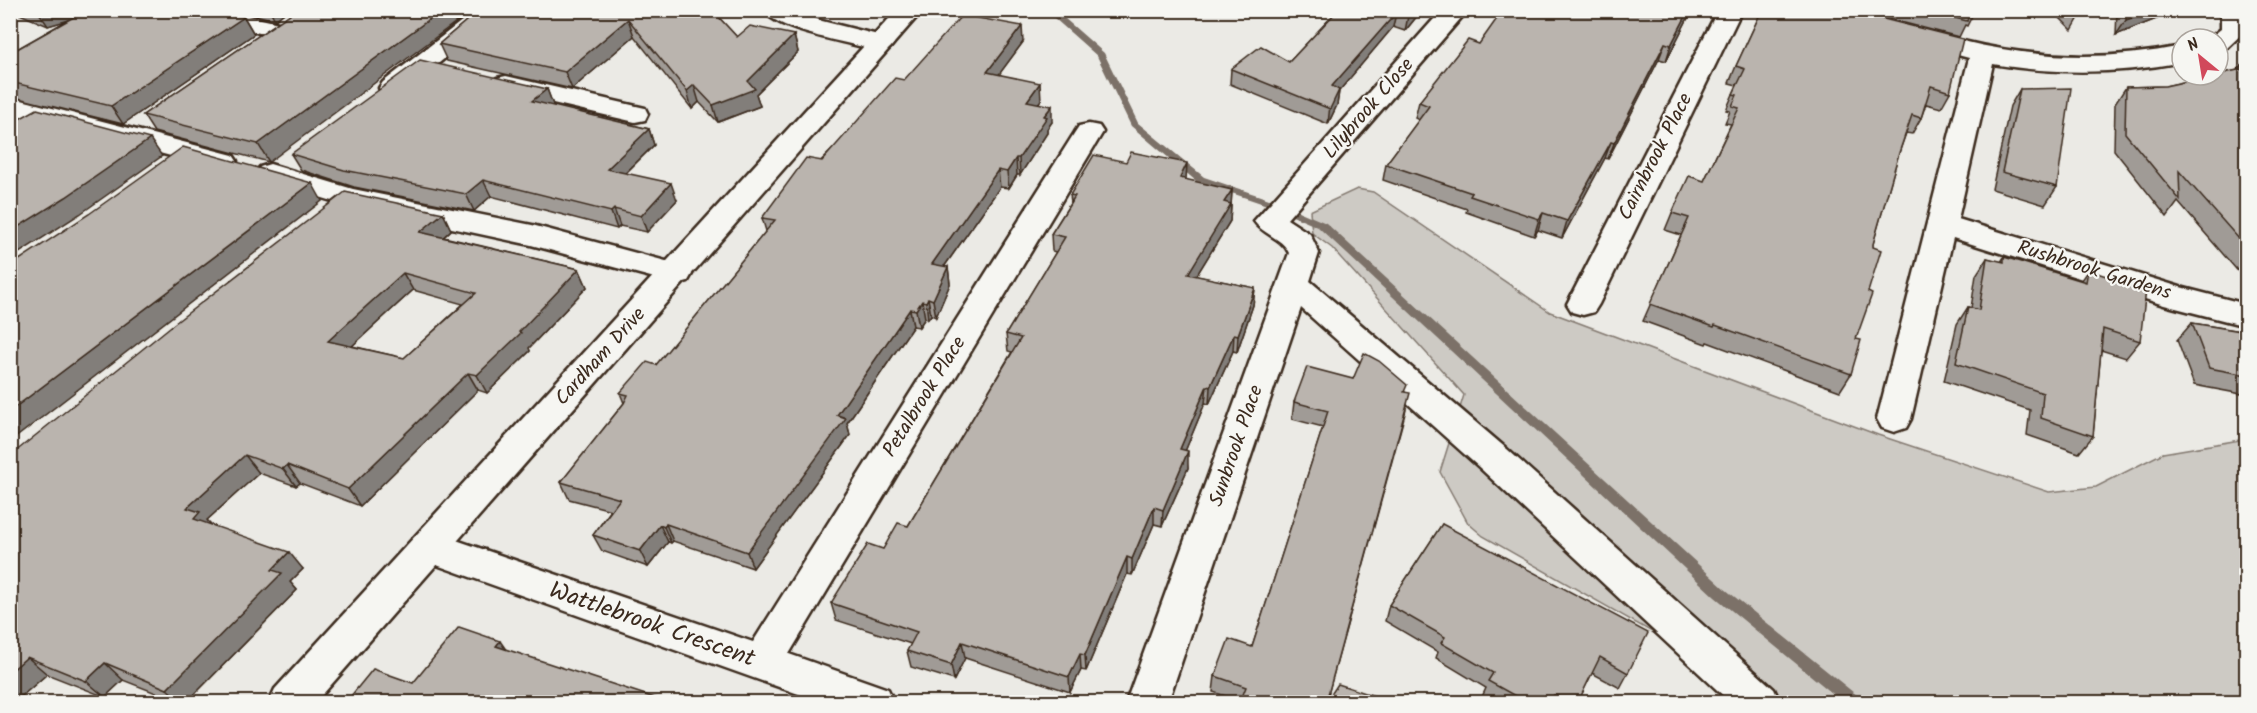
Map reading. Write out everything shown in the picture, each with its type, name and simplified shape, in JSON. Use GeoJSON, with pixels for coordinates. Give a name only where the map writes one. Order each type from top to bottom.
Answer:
{"type":"FeatureCollection","features":[{"type":"Feature","properties":{"kind":"street"},"geometry":{"type":"LineString","coordinates":[[376,99],[492,10]]}},
{"type":"Feature","properties":{"kind":"street"},"geometry":{"type":"LineString","coordinates":[[775,10],[787,18],[819,28],[881,43]]}},
{"type":"Feature","properties":{"kind":"street","name":"Cardham Drive"},"geometry":{"type":"LineString","coordinates":[[290,702],[677,274],[910,10]]}},
{"type":"Feature","properties":{"kind":"street","name":"Lilybrook Close"},"geometry":{"type":"LineString","coordinates":[[1282,208],[1456,10]]}},
{"type":"Feature","properties":{"kind":"street","name":"Cairnbrook Place"},"geometry":{"type":"LineString","coordinates":[[1583,304],[1730,10]]}},
{"type":"Feature","properties":{"kind":"street"},"geometry":{"type":"LineString","coordinates":[[203,14],[278,30]]}},
{"type":"Feature","properties":{"kind":"street"},"geometry":{"type":"LineString","coordinates":[[250,49],[302,15]]}},
{"type":"Feature","properties":{"kind":"street"},"geometry":{"type":"LineString","coordinates":[[1937,43],[2019,60],[2109,64],[2170,57]]}},
{"type":"Feature","properties":{"kind":"street"},"geometry":{"type":"LineString","coordinates":[[1894,419],[1983,54]]}},
{"type":"Feature","properties":{"kind":"street"},"geometry":{"type":"LineString","coordinates":[[422,65],[635,114]]}},
{"type":"Feature","properties":{"kind":"street"},"geometry":{"type":"LineString","coordinates":[[128,135],[156,115]]}},
{"type":"Feature","properties":{"kind":"street"},"geometry":{"type":"LineString","coordinates":[[15,117],[44,116],[128,135],[274,174],[349,197],[532,235],[677,274]]}},
{"type":"Feature","properties":{"kind":"street","name":"Petalbrook Place"},"geometry":{"type":"LineString","coordinates":[[762,663],[1089,132]]}},
{"type":"Feature","properties":{"kind":"street"},"geometry":{"type":"LineString","coordinates":[[162,171],[189,152]]}},
{"type":"Feature","properties":{"kind":"street"},"geometry":{"type":"LineString","coordinates":[[274,174],[302,153]]}},
{"type":"Feature","properties":{"kind":"street"},"geometry":{"type":"LineString","coordinates":[[321,218],[349,197]]}},
{"type":"Feature","properties":{"kind":"street","name":"Sunbrook Place"},"geometry":{"type":"LineString","coordinates":[[1147,702],[1304,253],[1299,241],[1269,221],[1282,208]]}},
{"type":"Feature","properties":{"kind":"street","name":"Rushbrook Gardens"},"geometry":{"type":"LineString","coordinates":[[1942,224],[2175,297],[2247,315]]}},
{"type":"Feature","properties":{"kind":"street"},"geometry":{"type":"LineString","coordinates":[[1293,284],[1494,459],[1759,702]]}},
{"type":"Feature","properties":{"kind":"street","name":"Wattlebrook Crescent"},"geometry":{"type":"LineString","coordinates":[[430,547],[873,702]]}},
{"type":"Feature","properties":{"kind":"shaded area"},"geometry":{"type":"Polygon","coordinates":[[[1357,189],[1373,192],[1550,312],[1878,435],[2049,492],[2096,487],[2163,453],[2246,439],[2246,702],[1727,702],[1668,641],[1483,536],[1468,523],[1440,472],[1464,395],[1332,248],[1312,233],[1310,211],[1357,189]]]}},
{"type":"Feature","properties":{"kind":"building"},"geometry":{"type":"Polygon","coordinates":[[[86,10],[214,10],[244,17],[111,106],[10,82],[10,53],[86,10]]]}},
{"type":"Feature","properties":{"kind":"building"},"geometry":{"type":"Polygon","coordinates":[[[296,10],[442,10],[258,144],[143,115],[296,10]]]}},
{"type":"Feature","properties":{"kind":"building"},"geometry":{"type":"Polygon","coordinates":[[[479,10],[712,10],[737,37],[750,26],[794,35],[748,81],[755,89],[713,105],[694,85],[687,91],[628,19],[565,72],[439,44],[479,10]]]}},
{"type":"Feature","properties":{"kind":"building"},"geometry":{"type":"Polygon","coordinates":[[[1338,10],[1413,10],[1408,16],[1396,13],[1332,86],[1339,90],[1330,109],[1231,69],[1261,46],[1289,62],[1338,10]]]}},
{"type":"Feature","properties":{"kind":"building"},"geometry":{"type":"Polygon","coordinates":[[[1503,10],[1689,10],[1671,45],[1665,43],[1614,143],[1611,142],[1567,221],[1543,213],[1539,219],[1470,196],[1472,193],[1386,164],[1429,106],[1419,102],[1468,40],[1479,44],[1503,10]]]}},
{"type":"Feature","properties":{"kind":"building"},"geometry":{"type":"Polygon","coordinates":[[[1762,10],[1848,10],[1963,39],[1950,92],[1931,86],[1921,118],[1912,115],[1899,153],[1873,244],[1873,247],[1881,250],[1868,292],[1872,294],[1856,339],[1861,340],[1851,374],[1650,304],[1689,218],[1672,213],[1689,176],[1704,181],[1739,108],[1732,106],[1737,95],[1733,94],[1745,69],[1736,66],[1762,10]]]}},
{"type":"Feature","properties":{"kind":"building"},"geometry":{"type":"Polygon","coordinates":[[[1925,10],[1970,10],[1967,21],[1925,10]]]}},
{"type":"Feature","properties":{"kind":"building"},"geometry":{"type":"Polygon","coordinates":[[[2126,10],[2151,10],[2126,20],[2126,10]]]}},
{"type":"Feature","properties":{"kind":"building"},"geometry":{"type":"Polygon","coordinates":[[[962,15],[1022,26],[987,72],[1040,83],[1027,101],[1052,106],[1019,158],[1016,158],[1007,172],[998,170],[932,264],[948,267],[933,300],[928,298],[926,302],[922,301],[916,310],[910,309],[837,415],[846,418],[747,552],[666,524],[664,527],[660,525],[640,551],[593,535],[620,499],[561,482],[624,403],[628,395],[620,393],[647,362],[656,365],[775,220],[762,218],[806,158],[822,161],[895,78],[904,80],[962,15]]]}},
{"type":"Feature","properties":{"kind":"building"},"geometry":{"type":"Polygon","coordinates":[[[420,60],[547,89],[532,101],[649,129],[607,169],[671,183],[641,216],[614,209],[611,212],[483,180],[466,194],[344,170],[291,154],[420,60]]]}},
{"type":"Feature","properties":{"kind":"building"},"geometry":{"type":"Polygon","coordinates":[[[2247,68],[2247,248],[2179,171],[2180,200],[2125,133],[2126,87],[2170,85],[2170,87],[2230,87],[2230,72],[2247,68]]]}},
{"type":"Feature","properties":{"kind":"building"},"geometry":{"type":"Polygon","coordinates":[[[2071,88],[2057,187],[2002,172],[2020,89],[2071,88]]]}},
{"type":"Feature","properties":{"kind":"building"},"geometry":{"type":"Polygon","coordinates":[[[37,109],[150,139],[66,197],[10,232],[10,124],[37,109]]]}},
{"type":"Feature","properties":{"kind":"building"},"geometry":{"type":"Polygon","coordinates":[[[183,147],[312,183],[10,411],[10,266],[89,214],[183,147]]]}},
{"type":"Feature","properties":{"kind":"building"},"geometry":{"type":"Polygon","coordinates":[[[1131,152],[1187,163],[1180,178],[1232,190],[1224,202],[1231,204],[1188,274],[1255,288],[1238,335],[1234,334],[1210,387],[1207,386],[1180,449],[1188,451],[1163,510],[1154,507],[1132,559],[1127,557],[1085,655],[1080,654],[1069,677],[962,642],[951,665],[907,651],[917,632],[831,603],[868,544],[883,549],[898,523],[908,526],[1021,338],[1006,334],[1065,237],[1051,234],[1075,196],[1070,195],[1094,155],[1126,162],[1131,152]]]}},
{"type":"Feature","properties":{"kind":"building"},"geometry":{"type":"Polygon","coordinates":[[[345,192],[443,213],[420,232],[579,269],[519,332],[521,333],[477,375],[468,373],[348,489],[287,465],[283,469],[245,455],[187,508],[200,512],[194,519],[289,552],[272,570],[282,573],[167,689],[105,663],[86,681],[27,657],[10,672],[10,456],[175,323],[345,192]],[[403,273],[328,341],[404,358],[476,293],[403,273]]]}},
{"type":"Feature","properties":{"kind":"building"},"geometry":{"type":"Polygon","coordinates":[[[2004,257],[2086,282],[2088,270],[2146,289],[2140,341],[2103,329],[2093,436],[2041,418],[2043,393],[1956,363],[1968,307],[1979,310],[1987,258],[2004,262],[2004,257]]]}},
{"type":"Feature","properties":{"kind":"building"},"geometry":{"type":"Polygon","coordinates":[[[2192,323],[2247,332],[2247,375],[2209,368],[2192,323]]]}},
{"type":"Feature","properties":{"kind":"building"},"geometry":{"type":"Polygon","coordinates":[[[1364,353],[1379,361],[1407,385],[1404,392],[1410,393],[1326,702],[1240,702],[1246,687],[1215,676],[1229,639],[1252,647],[1328,411],[1294,402],[1307,367],[1353,379],[1364,353]]]}},
{"type":"Feature","properties":{"kind":"building"},"geometry":{"type":"Polygon","coordinates":[[[1442,524],[1648,633],[1628,673],[1600,657],[1578,702],[1569,702],[1554,695],[1549,702],[1526,702],[1488,681],[1493,673],[1441,643],[1445,637],[1389,605],[1442,524]]]}},
{"type":"Feature","properties":{"kind":"building"},"geometry":{"type":"Polygon","coordinates":[[[459,627],[500,641],[496,646],[667,702],[346,702],[373,669],[413,683],[459,627]]]}},
{"type":"Feature","properties":{"kind":"building"},"geometry":{"type":"Polygon","coordinates":[[[1338,684],[1393,702],[1326,702],[1338,684]]]}},
{"type":"Feature","properties":{"kind":"waterway"},"geometry":{"type":"LineString","coordinates":[[1049,10],[1101,55],[1134,124],[1200,179],[1271,203],[1322,225],[1720,593],[1854,702]]}}]}
